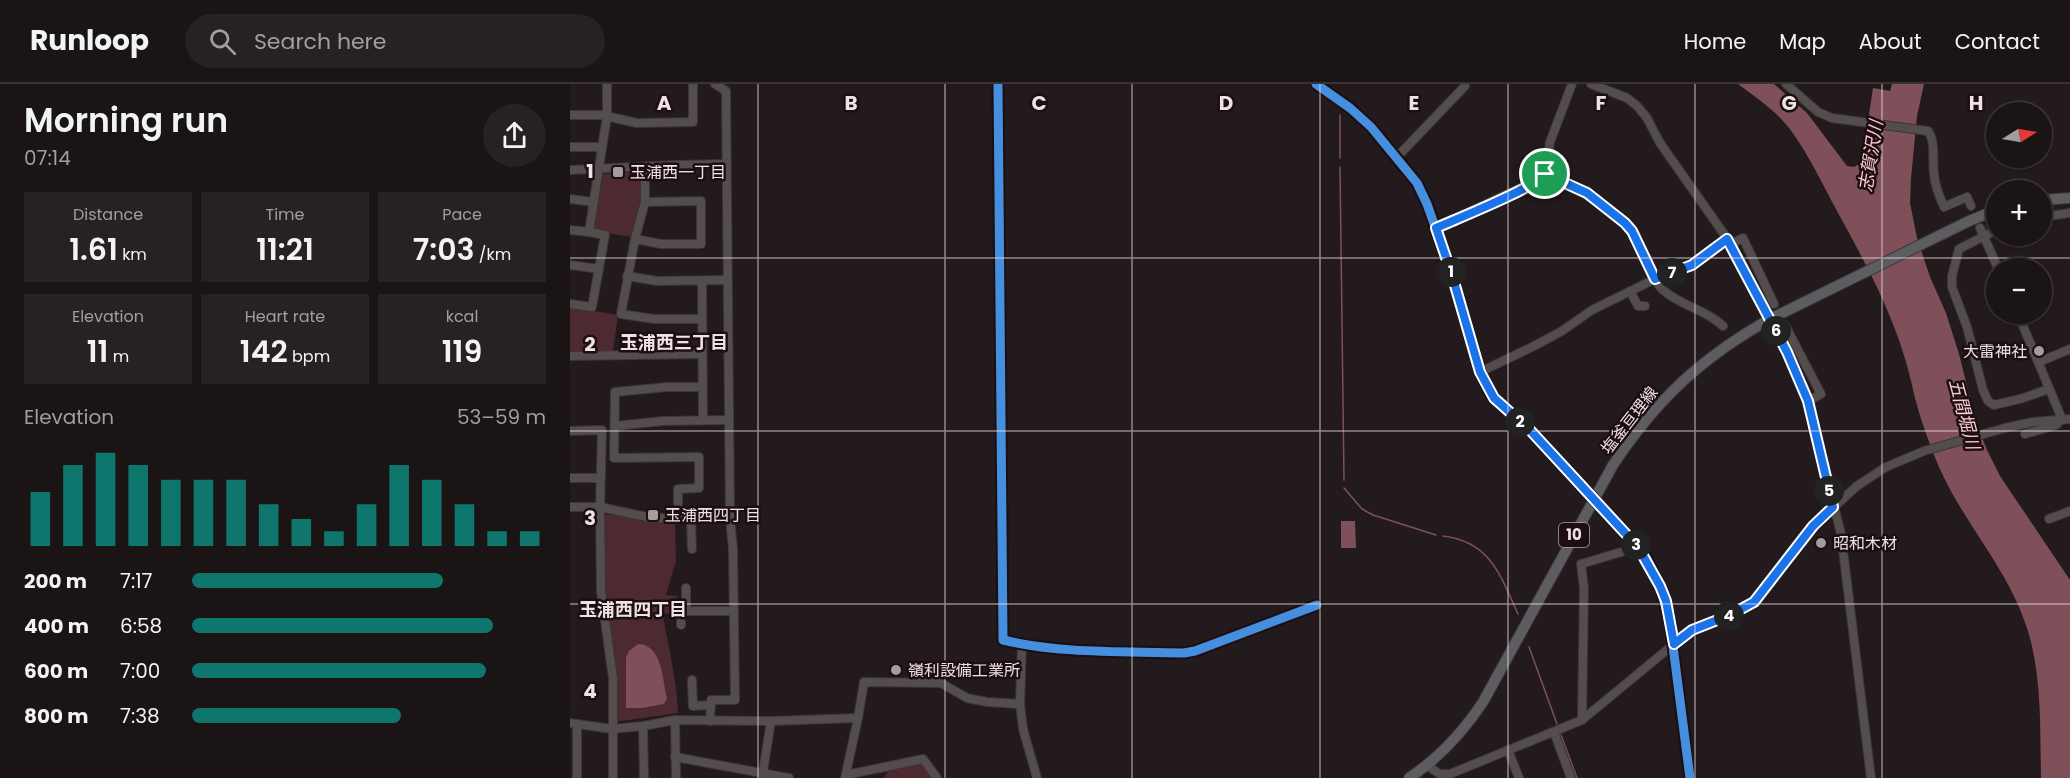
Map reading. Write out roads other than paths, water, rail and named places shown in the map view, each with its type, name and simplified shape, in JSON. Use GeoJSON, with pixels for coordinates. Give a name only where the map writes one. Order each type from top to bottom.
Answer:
{"type":"FeatureCollection","features":[{"type":"Feature","properties":{"kind":"main road"},"geometry":{"type":"LineString","coordinates":[[2052,199],[2070,198]]}},
{"type":"Feature","properties":{"kind":"main road","name":"塩釜亘理線"},"geometry":{"type":"LineString","coordinates":[[1409,778],[1464,729],[1483,702],[1594,498],[1629,440],[1674,388],[1714,354],[1770,319],[1929,240],[1986,214]]}},
{"type":"Feature","properties":{"kind":"street"},"geometry":{"type":"LineString","coordinates":[[589,232],[607,116],[607,84]]}},
{"type":"Feature","properties":{"kind":"street"},"geometry":{"type":"LineString","coordinates":[[570,115],[607,116],[637,123],[693,122],[693,84]]}},
{"type":"Feature","properties":{"kind":"street"},"geometry":{"type":"LineString","coordinates":[[710,721],[711,700],[735,700],[733,549],[729,518],[726,91],[715,84]]}},
{"type":"Feature","properties":{"kind":"street"},"geometry":{"type":"LineString","coordinates":[[998,84],[1003,640],[1077,651],[1184,653],[1195,651],[1317,605]]}},
{"type":"Feature","properties":{"kind":"street"},"geometry":{"type":"LineString","coordinates":[[1436,228],[1542,178],[1545,174],[1550,142],[1572,84]]}},
{"type":"Feature","properties":{"kind":"street"},"geometry":{"type":"LineString","coordinates":[[1591,84],[1627,98],[1647,118],[1660,143],[1729,241],[1770,319],[1808,401],[1841,534],[1871,778]]}},
{"type":"Feature","properties":{"kind":"street"},"geometry":{"type":"LineString","coordinates":[[1786,84],[1818,112],[1832,118],[1928,131],[1931,134],[1937,192],[1944,207],[1967,197],[1971,206]]}},
{"type":"Feature","properties":{"kind":"street"},"geometry":{"type":"LineString","coordinates":[[1319,85],[1358,115],[1397,157],[1417,183],[1452,275],[1480,372],[1494,398],[1530,430],[1638,547],[1660,586],[1666,601],[1674,644],[1690,778]]}},
{"type":"Feature","properties":{"kind":"street"},"geometry":{"type":"LineString","coordinates":[[1397,157],[1465,86]]}},
{"type":"Feature","properties":{"kind":"street"},"geometry":{"type":"LineString","coordinates":[[570,147],[602,147]]}},
{"type":"Feature","properties":{"kind":"street"},"geometry":{"type":"LineString","coordinates":[[570,170],[726,164]]}},
{"type":"Feature","properties":{"kind":"street"},"geometry":{"type":"LineString","coordinates":[[645,167],[645,202],[627,276],[621,314],[654,319],[702,319]]}},
{"type":"Feature","properties":{"kind":"street"},"geometry":{"type":"LineString","coordinates":[[1545,174],[1587,193],[1625,223],[1632,231],[1655,279],[1666,292],[1712,316],[1723,326]]}},
{"type":"Feature","properties":{"kind":"street"},"geometry":{"type":"LineString","coordinates":[[570,199],[593,202]]}},
{"type":"Feature","properties":{"kind":"street"},"geometry":{"type":"LineString","coordinates":[[635,239],[661,244],[701,244],[701,201],[645,202]]}},
{"type":"Feature","properties":{"kind":"street"},"geometry":{"type":"LineString","coordinates":[[2052,216],[2070,213]]}},
{"type":"Feature","properties":{"kind":"street"},"geometry":{"type":"LineString","coordinates":[[570,230],[605,235],[592,306],[570,304]]}},
{"type":"Feature","properties":{"kind":"street"},"geometry":{"type":"LineString","coordinates":[[1986,232],[1959,249],[1952,276],[1952,287],[1967,327],[1983,390],[1988,400],[1994,405],[2049,389]]}},
{"type":"Feature","properties":{"kind":"street"},"geometry":{"type":"LineString","coordinates":[[1982,233],[1993,258]]}},
{"type":"Feature","properties":{"kind":"street"},"geometry":{"type":"LineString","coordinates":[[1480,372],[1562,331],[1592,309],[1655,279],[1692,265],[1729,241],[1743,238],[1774,304]]}},
{"type":"Feature","properties":{"kind":"street"},"geometry":{"type":"LineString","coordinates":[[570,265],[599,268]]}},
{"type":"Feature","properties":{"kind":"street"},"geometry":{"type":"LineString","coordinates":[[627,276],[657,281],[727,280]]}},
{"type":"Feature","properties":{"kind":"street"},"geometry":{"type":"LineString","coordinates":[[702,280],[703,420]]}},
{"type":"Feature","properties":{"kind":"street"},"geometry":{"type":"LineString","coordinates":[[1630,291],[1638,306],[1645,306]]}},
{"type":"Feature","properties":{"kind":"street"},"geometry":{"type":"LineString","coordinates":[[2022,324],[2049,389],[2066,419]]}},
{"type":"Feature","properties":{"kind":"street"},"geometry":{"type":"LineString","coordinates":[[1785,325],[1821,394],[1808,401]]}},
{"type":"Feature","properties":{"kind":"street"},"geometry":{"type":"LineString","coordinates":[[2039,362],[2070,349]]}},
{"type":"Feature","properties":{"kind":"street"},"geometry":{"type":"LineString","coordinates":[[570,356],[702,354]]}},
{"type":"Feature","properties":{"kind":"street"},"geometry":{"type":"LineString","coordinates":[[678,519],[678,489],[699,488],[699,457],[614,459],[615,392],[667,387],[702,387]]}},
{"type":"Feature","properties":{"kind":"street"},"geometry":{"type":"LineString","coordinates":[[1426,765],[1440,774],[1450,774],[1582,720],[1692,630],[1730,615],[1754,602],[1813,526],[1833,507],[1886,467],[1924,451],[2026,423],[2066,419]]}},
{"type":"Feature","properties":{"kind":"street"},"geometry":{"type":"LineString","coordinates":[[2025,434],[2056,425],[2066,419]]}},
{"type":"Feature","properties":{"kind":"street"},"geometry":{"type":"LineString","coordinates":[[615,426],[663,421],[729,420]]}},
{"type":"Feature","properties":{"kind":"street"},"geometry":{"type":"LineString","coordinates":[[570,431],[602,430],[601,591],[613,679],[613,778]]}},
{"type":"Feature","properties":{"kind":"street"},"geometry":{"type":"LineString","coordinates":[[570,478],[601,478]]}},
{"type":"Feature","properties":{"kind":"street"},"geometry":{"type":"LineString","coordinates":[[570,507],[600,507],[652,518],[729,518]]}},
{"type":"Feature","properties":{"kind":"street"},"geometry":{"type":"LineString","coordinates":[[2049,519],[2070,511]]}},
{"type":"Feature","properties":{"kind":"street"},"geometry":{"type":"LineString","coordinates":[[691,519],[692,549]]}},
{"type":"Feature","properties":{"kind":"street"},"geometry":{"type":"LineString","coordinates":[[1582,720],[1584,588],[1581,564],[1638,547]]}},
{"type":"Feature","properties":{"kind":"street"},"geometry":{"type":"LineString","coordinates":[[686,588],[686,611]]}},
{"type":"Feature","properties":{"kind":"street"},"geometry":{"type":"LineString","coordinates":[[681,625],[681,611],[734,611]]}},
{"type":"Feature","properties":{"kind":"street"},"geometry":{"type":"LineString","coordinates":[[1022,644],[1020,704],[1024,736],[1037,778]]}},
{"type":"Feature","properties":{"kind":"street"},"geometry":{"type":"LineString","coordinates":[[692,680],[693,706],[711,705]]}},
{"type":"Feature","properties":{"kind":"street"},"geometry":{"type":"LineString","coordinates":[[937,778],[923,759],[845,777],[864,682],[934,682],[967,698],[1020,704]]}},
{"type":"Feature","properties":{"kind":"street"},"geometry":{"type":"LineString","coordinates":[[577,778],[573,724],[612,729],[675,720],[771,721],[858,718]]}},
{"type":"Feature","properties":{"kind":"street"},"geometry":{"type":"LineString","coordinates":[[675,720],[676,778]]}},
{"type":"Feature","properties":{"kind":"street"},"geometry":{"type":"LineString","coordinates":[[762,775],[771,721]]}},
{"type":"Feature","properties":{"kind":"street"},"geometry":{"type":"LineString","coordinates":[[643,726],[644,778]]}},
{"type":"Feature","properties":{"kind":"street"},"geometry":{"type":"LineString","coordinates":[[1554,732],[1571,778]]}},
{"type":"Feature","properties":{"kind":"street"},"geometry":{"type":"LineString","coordinates":[[1508,750],[1519,778]]}},
{"type":"Feature","properties":{"kind":"street"},"geometry":{"type":"LineString","coordinates":[[675,757],[762,775],[789,778]]}},
{"type":"Feature","properties":{"kind":"street"},"geometry":{"type":"LineString","coordinates":[[881,778],[885,768]]}},
{"type":"Feature","properties":{"kind":"water"},"geometry":{"type":"Polygon","coordinates":[[[1738,84],[1774,84],[1807,113],[1847,166],[1854,167],[1859,164],[1863,155],[1873,88],[1890,91],[1892,84],[1924,84],[1917,116],[1911,178],[1910,203],[1917,238],[1930,277],[1946,313],[1976,422],[1987,450],[2000,476],[2070,580],[2070,778],[2041,778],[2037,673],[2030,638],[2022,614],[2012,592],[1962,510],[1939,467],[1920,415],[1895,328],[1864,260],[1799,142],[1774,112],[1738,84]]]}},
{"type":"Feature","properties":{"kind":"water"},"geometry":{"type":"Polygon","coordinates":[[[1341,521],[1355,521],[1356,548],[1341,548],[1341,521]]]}},
{"type":"Feature","properties":{"kind":"water"},"geometry":{"type":"Polygon","coordinates":[[[638,644],[652,650],[657,657],[667,699],[664,704],[626,708],[626,657],[629,651],[638,644]]]}},
{"type":"Feature","properties":{"kind":"waterway"},"geometry":{"type":"LineString","coordinates":[[1340,115],[1340,158]]}},
{"type":"Feature","properties":{"kind":"waterway"},"geometry":{"type":"LineString","coordinates":[[1340,167],[1344,480]]}},
{"type":"Feature","properties":{"kind":"waterway"},"geometry":{"type":"LineString","coordinates":[[1344,488],[1362,509],[1373,515],[1436,535]]}},
{"type":"Feature","properties":{"kind":"waterway"},"geometry":{"type":"LineString","coordinates":[[1443,536],[1459,539],[1483,553],[1499,574],[1518,614]]}},
{"type":"Feature","properties":{"kind":"waterway"},"geometry":{"type":"LineString","coordinates":[[1529,647],[1557,724]]}},
{"type":"Feature","properties":{"kind":"waterway"},"geometry":{"type":"LineString","coordinates":[[1561,735],[1577,778]]}},
{"type":"Feature","properties":{"kind":"place","name":"玉浦西一丁目"},"geometry":{"type":"Point","coordinates":[618,172]}},
{"type":"Feature","properties":{"kind":"place","name":"大雷神社"},"geometry":{"type":"Point","coordinates":[2039,351]}},
{"type":"Feature","properties":{"kind":"place","name":"玉浦西四丁目"},"geometry":{"type":"Point","coordinates":[653,515]}},
{"type":"Feature","properties":{"kind":"place","name":"昭和木材"},"geometry":{"type":"Point","coordinates":[1821,543]}},
{"type":"Feature","properties":{"kind":"place","name":"嶺利設備工業所"},"geometry":{"type":"Point","coordinates":[896,670]}},
{"type":"Feature","properties":{"kind":"district","name":"玉浦西三丁目"},"geometry":{"type":"Point","coordinates":[674,343]}},
{"type":"Feature","properties":{"kind":"district","name":"玉浦西四丁目"},"geometry":{"type":"Point","coordinates":[633,610]}},
{"type":"Feature","properties":{"kind":"water label","name":"志賀沢川"},"geometry":{"type":"Point","coordinates":[1871,156]}},
{"type":"Feature","properties":{"kind":"water label","name":"五間堀川"},"geometry":{"type":"Point","coordinates":[1964,414]}}]}
